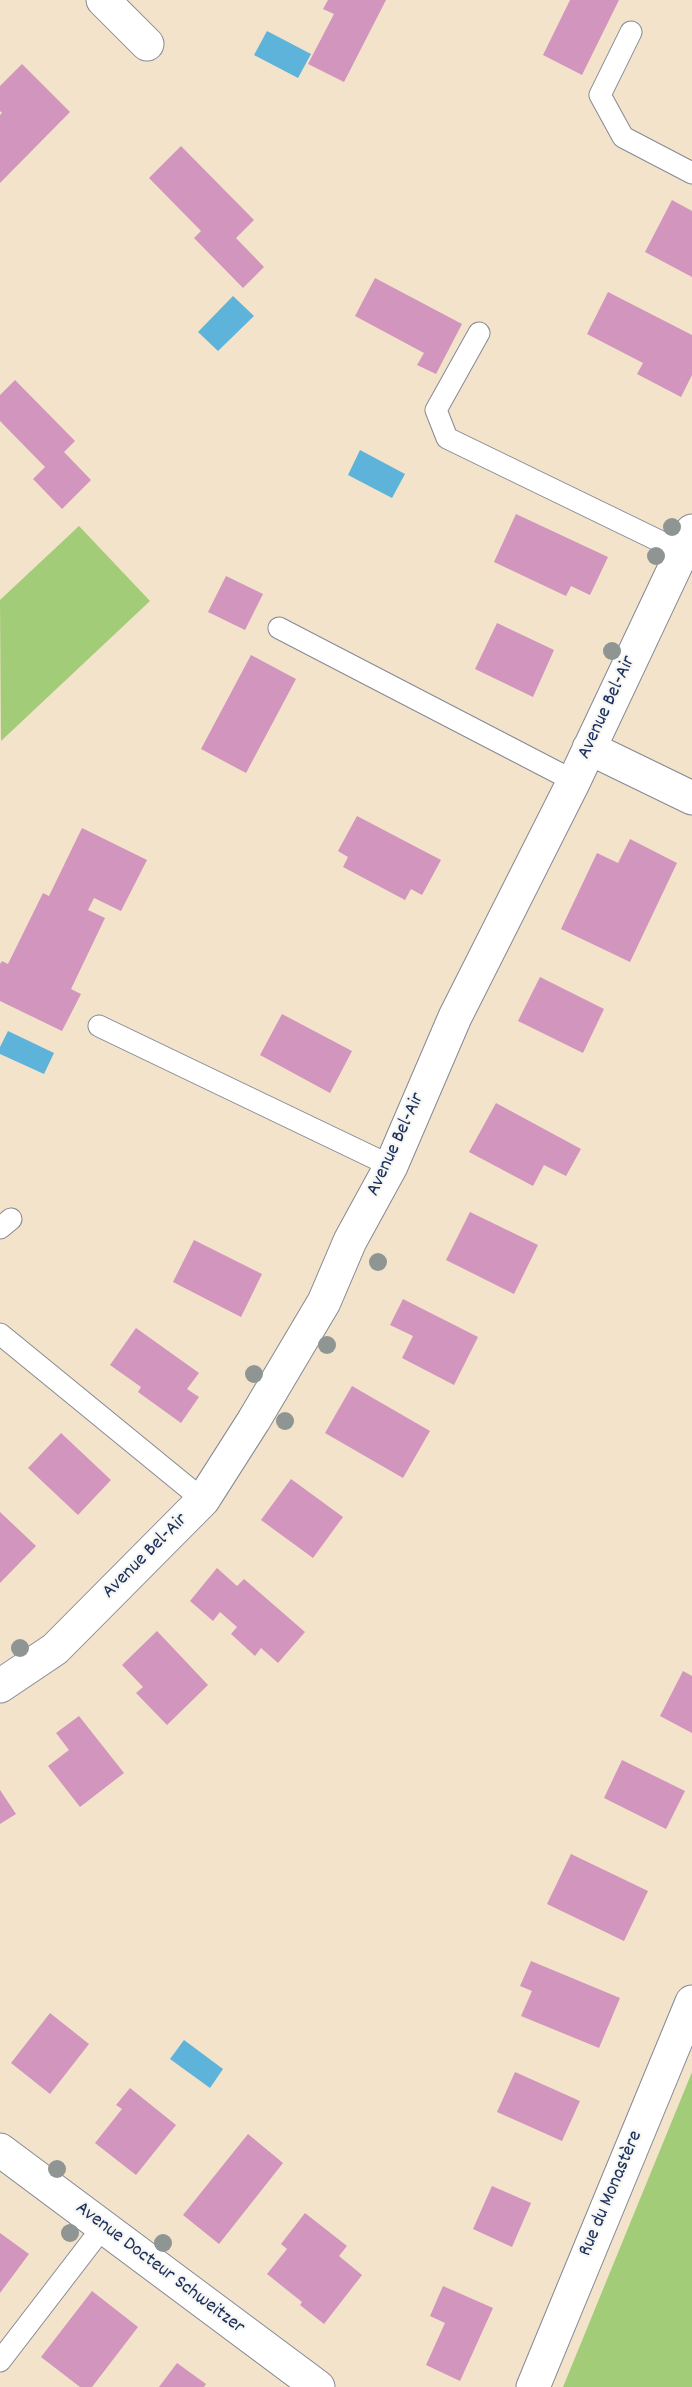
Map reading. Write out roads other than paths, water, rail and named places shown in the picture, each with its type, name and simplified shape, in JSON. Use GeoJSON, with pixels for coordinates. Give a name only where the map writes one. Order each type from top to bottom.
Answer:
{"type":"FeatureCollection","features":[{"type":"Feature","properties":{"kind":"street"},"geometry":{"type":"LineString","coordinates":[[103,0],[147,44]]}},
{"type":"Feature","properties":{"kind":"street","name":"Avenue Bel-Air"},"geometry":{"type":"LineString","coordinates":[[0,1686],[55,1649],[203,1500],[254,1420],[324,1302],[350,1241],[391,1166],[455,1017],[574,781],[687,542]]}},
{"type":"Feature","properties":{"kind":"street"},"geometry":{"type":"LineString","coordinates":[[589,748],[692,798]]}},
{"type":"Feature","properties":{"kind":"street","name":"Rue du Monastère"},"geometry":{"type":"LineString","coordinates":[[533,2387],[692,2002]]}},
{"type":"Feature","properties":{"kind":"street","name":"Avenue Docteur Schweitzer"},"geometry":{"type":"LineString","coordinates":[[0,2150],[318,2387]]}},
{"type":"Feature","properties":{"kind":"lane"},"geometry":{"type":"LineString","coordinates":[[631,32],[600,95],[622,137],[692,173]]}},
{"type":"Feature","properties":{"kind":"lane"},"geometry":{"type":"LineString","coordinates":[[479,333],[436,410],[447,438],[687,542]]}},
{"type":"Feature","properties":{"kind":"lane"},"geometry":{"type":"LineString","coordinates":[[279,628],[574,781]]}},
{"type":"Feature","properties":{"kind":"lane"},"geometry":{"type":"LineString","coordinates":[[99,1026],[391,1166]]}},
{"type":"Feature","properties":{"kind":"lane"},"geometry":{"type":"LineString","coordinates":[[0,1334],[203,1500]]}},
{"type":"Feature","properties":{"kind":"lane"},"geometry":{"type":"LineString","coordinates":[[0,2361],[103,2227]]}},
{"type":"Feature","properties":{"kind":"water"},"geometry":{"type":"Polygon","coordinates":[[[267,31],[311,54],[298,78],[254,55],[267,31]]]}},
{"type":"Feature","properties":{"kind":"water"},"geometry":{"type":"Polygon","coordinates":[[[233,296],[254,316],[218,351],[198,332],[233,296]]]}},
{"type":"Feature","properties":{"kind":"water"},"geometry":{"type":"Polygon","coordinates":[[[360,450],[405,474],[392,498],[348,475],[360,450]]]}},
{"type":"Feature","properties":{"kind":"water"},"geometry":{"type":"Polygon","coordinates":[[[8,1031],[54,1053],[44,1074],[0,1054],[0,1047],[8,1031]]]}},
{"type":"Feature","properties":{"kind":"water"},"geometry":{"type":"Polygon","coordinates":[[[184,2040],[223,2069],[210,2088],[170,2059],[184,2040]]]}}]}
